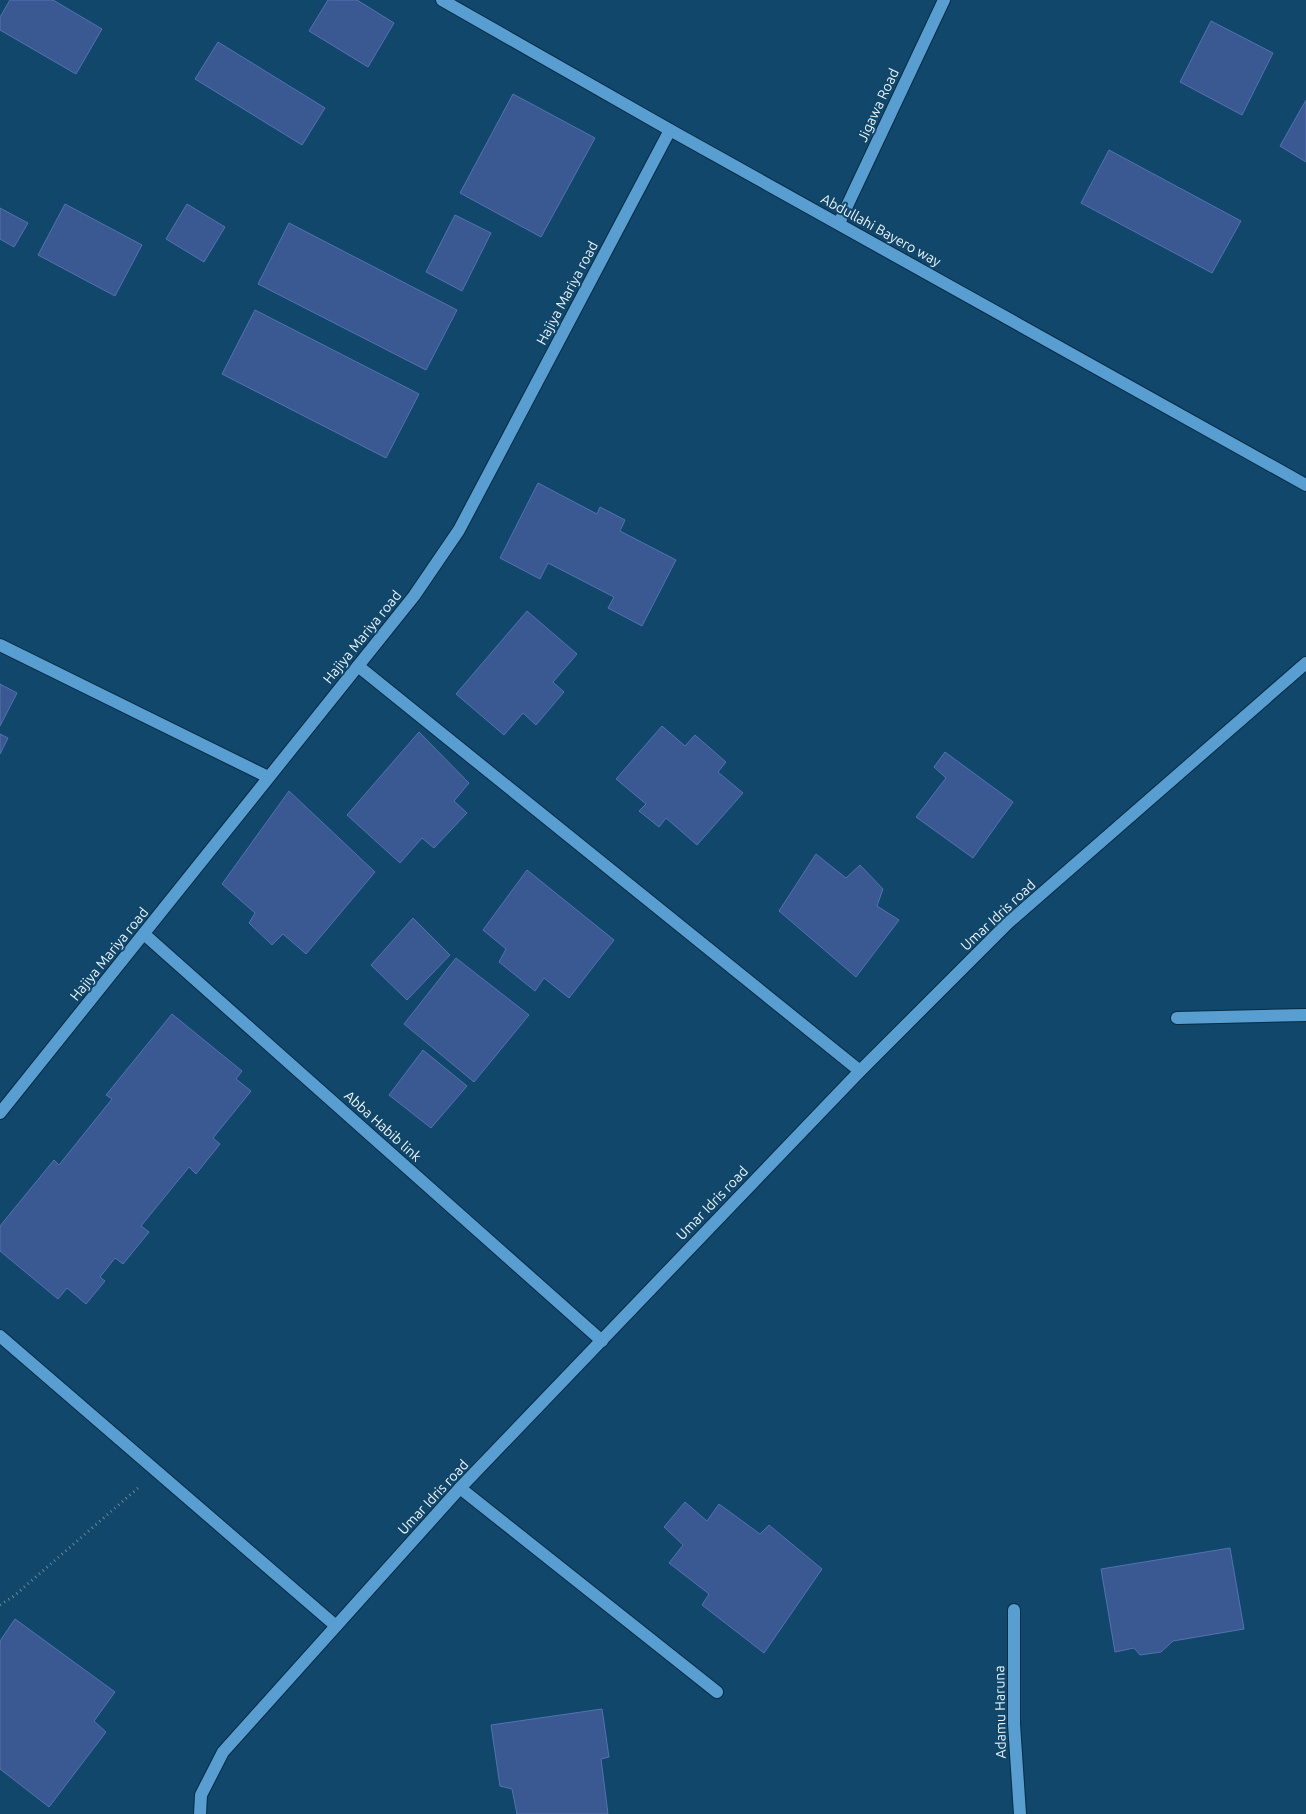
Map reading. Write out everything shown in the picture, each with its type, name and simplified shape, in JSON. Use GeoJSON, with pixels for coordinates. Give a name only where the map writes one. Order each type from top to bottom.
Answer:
{"type":"FeatureCollection","features":[{"type":"Feature","properties":{"kind":"street","name":"Abdullahi Bayero way"},"geometry":{"type":"LineString","coordinates":[[442,0],[670,130],[1306,485]]}},
{"type":"Feature","properties":{"kind":"street","name":"Jigawa Road"},"geometry":{"type":"LineString","coordinates":[[839,224],[944,0]]}},
{"type":"Feature","properties":{"kind":"street","name":"Hajiya Mariya road"},"geometry":{"type":"LineString","coordinates":[[0,1113],[414,596],[459,530],[670,130]]}},
{"type":"Feature","properties":{"kind":"street"},"geometry":{"type":"LineString","coordinates":[[0,645],[268,777]]}},
{"type":"Feature","properties":{"kind":"street","name":"Umar Idris road"},"geometry":{"type":"LineString","coordinates":[[200,1814],[201,1795],[223,1752],[460,1488],[860,1071],[1008,923],[1306,663]]}},
{"type":"Feature","properties":{"kind":"street"},"geometry":{"type":"LineString","coordinates":[[358,666],[860,1071]]}},
{"type":"Feature","properties":{"kind":"street","name":"Abba Habib link"},"geometry":{"type":"LineString","coordinates":[[144,934],[602,1341]]}},
{"type":"Feature","properties":{"kind":"street"},"geometry":{"type":"LineString","coordinates":[[1177,1018],[1306,1015]]}},
{"type":"Feature","properties":{"kind":"street"},"geometry":{"type":"LineString","coordinates":[[0,1336],[336,1626]]}},
{"type":"Feature","properties":{"kind":"street"},"geometry":{"type":"LineString","coordinates":[[460,1488],[717,1692]]}},
{"type":"Feature","properties":{"kind":"street","name":"Adamu Haruna"},"geometry":{"type":"LineString","coordinates":[[1014,1610],[1014,1724],[1020,1814]]}},
{"type":"Feature","properties":{"kind":"path"},"geometry":{"type":"LineString","coordinates":[[0,1606],[101,1522],[157,1471]]}},
{"type":"Feature","properties":{"kind":"building"},"geometry":{"type":"Polygon","coordinates":[[[10,0],[53,0],[102,29],[76,74],[0,30],[0,17],[10,0]]]}},
{"type":"Feature","properties":{"kind":"building"},"geometry":{"type":"Polygon","coordinates":[[[328,0],[357,0],[394,23],[368,67],[309,31],[328,0]]]}},
{"type":"Feature","properties":{"kind":"building"},"geometry":{"type":"Polygon","coordinates":[[[1211,21],[1273,53],[1242,115],[1180,82],[1211,21]]]}},
{"type":"Feature","properties":{"kind":"building"},"geometry":{"type":"Polygon","coordinates":[[[218,42],[325,108],[302,145],[195,79],[218,42]]]}},
{"type":"Feature","properties":{"kind":"building"},"geometry":{"type":"Polygon","coordinates":[[[513,94],[595,138],[541,237],[460,193],[513,94]]]}},
{"type":"Feature","properties":{"kind":"building"},"geometry":{"type":"Polygon","coordinates":[[[1306,100],[1306,162],[1280,146],[1306,100]]]}},
{"type":"Feature","properties":{"kind":"building"},"geometry":{"type":"Polygon","coordinates":[[[1109,150],[1241,221],[1212,273],[1081,203],[1109,150]]]}},
{"type":"Feature","properties":{"kind":"building"},"geometry":{"type":"Polygon","coordinates":[[[65,204],[142,245],[115,296],[38,255],[65,204]]]}},
{"type":"Feature","properties":{"kind":"building"},"geometry":{"type":"Polygon","coordinates":[[[187,204],[225,227],[204,262],[166,239],[187,204]]]}},
{"type":"Feature","properties":{"kind":"building"},"geometry":{"type":"Polygon","coordinates":[[[0,208],[28,223],[14,247],[0,239],[0,208]]]}},
{"type":"Feature","properties":{"kind":"building"},"geometry":{"type":"Polygon","coordinates":[[[455,215],[491,233],[462,291],[426,272],[455,215]]]}},
{"type":"Feature","properties":{"kind":"building"},"geometry":{"type":"Polygon","coordinates":[[[289,223],[457,310],[426,370],[258,284],[289,223]]]}},
{"type":"Feature","properties":{"kind":"building"},"geometry":{"type":"Polygon","coordinates":[[[255,310],[419,394],[386,458],[222,374],[255,310]]]}},
{"type":"Feature","properties":{"kind":"building"},"geometry":{"type":"Polygon","coordinates":[[[538,483],[597,514],[600,507],[625,520],[620,531],[676,560],[642,626],[608,608],[614,597],[548,563],[540,579],[500,558],[538,483]]]}},
{"type":"Feature","properties":{"kind":"building"},"geometry":{"type":"Polygon","coordinates":[[[527,611],[577,654],[553,682],[564,692],[536,725],[523,713],[504,735],[456,694],[527,611]]]}},
{"type":"Feature","properties":{"kind":"building"},"geometry":{"type":"Polygon","coordinates":[[[0,684],[17,693],[0,726],[0,684]]]}},
{"type":"Feature","properties":{"kind":"building"},"geometry":{"type":"Polygon","coordinates":[[[662,726],[685,746],[695,735],[726,762],[718,772],[743,793],[697,845],[666,818],[659,827],[639,811],[646,804],[616,779],[662,726]]]}},
{"type":"Feature","properties":{"kind":"building"},"geometry":{"type":"Polygon","coordinates":[[[419,732],[469,783],[454,801],[467,813],[434,848],[422,838],[400,863],[347,815],[419,732]]]}},
{"type":"Feature","properties":{"kind":"building"},"geometry":{"type":"Polygon","coordinates":[[[0,734],[8,738],[0,754],[0,734]]]}},
{"type":"Feature","properties":{"kind":"building"},"geometry":{"type":"Polygon","coordinates":[[[945,752],[1013,802],[973,858],[916,817],[946,778],[934,767],[945,752]]]}},
{"type":"Feature","properties":{"kind":"building"},"geometry":{"type":"Polygon","coordinates":[[[289,791],[375,872],[306,954],[283,934],[272,945],[249,923],[255,913],[222,884],[289,791]]]}},
{"type":"Feature","properties":{"kind":"building"},"geometry":{"type":"Polygon","coordinates":[[[816,854],[846,878],[860,865],[883,889],[877,906],[899,920],[856,977],[779,911],[816,854]]]}},
{"type":"Feature","properties":{"kind":"building"},"geometry":{"type":"Polygon","coordinates":[[[527,870],[614,940],[569,998],[544,978],[535,991],[499,962],[506,949],[483,930],[527,870]]]}},
{"type":"Feature","properties":{"kind":"building"},"geometry":{"type":"Polygon","coordinates":[[[413,918],[450,955],[407,1000],[371,965],[413,918]]]}},
{"type":"Feature","properties":{"kind":"building"},"geometry":{"type":"Polygon","coordinates":[[[456,958],[529,1015],[474,1082],[404,1024],[456,958]]]}},
{"type":"Feature","properties":{"kind":"building"},"geometry":{"type":"Polygon","coordinates":[[[172,1014],[242,1071],[236,1079],[251,1091],[213,1138],[220,1144],[196,1174],[189,1167],[141,1226],[149,1232],[123,1264],[115,1258],[100,1277],[105,1281],[86,1304],[67,1288],[58,1299],[0,1251],[0,1226],[54,1160],[59,1165],[112,1099],[106,1095],[172,1014]]]}},
{"type":"Feature","properties":{"kind":"building"},"geometry":{"type":"Polygon","coordinates":[[[423,1050],[467,1086],[431,1128],[389,1095],[423,1050]]]}},
{"type":"Feature","properties":{"kind":"building"},"geometry":{"type":"Polygon","coordinates":[[[685,1502],[707,1521],[719,1504],[760,1534],[769,1525],[822,1569],[764,1653],[702,1605],[709,1594],[669,1563],[683,1545],[664,1527],[685,1502]]]}},
{"type":"Feature","properties":{"kind":"building"},"geometry":{"type":"Polygon","coordinates":[[[1230,1548],[1244,1629],[1173,1641],[1161,1652],[1140,1655],[1134,1648],[1115,1652],[1101,1569],[1230,1548]]]}},
{"type":"Feature","properties":{"kind":"building"},"geometry":{"type":"Polygon","coordinates":[[[15,1619],[115,1692],[94,1721],[106,1732],[49,1807],[0,1769],[0,1641],[15,1619]]]}},
{"type":"Feature","properties":{"kind":"building"},"geometry":{"type":"Polygon","coordinates":[[[602,1709],[609,1757],[601,1759],[608,1814],[517,1814],[512,1789],[500,1786],[491,1725],[602,1709]]]}}]}
